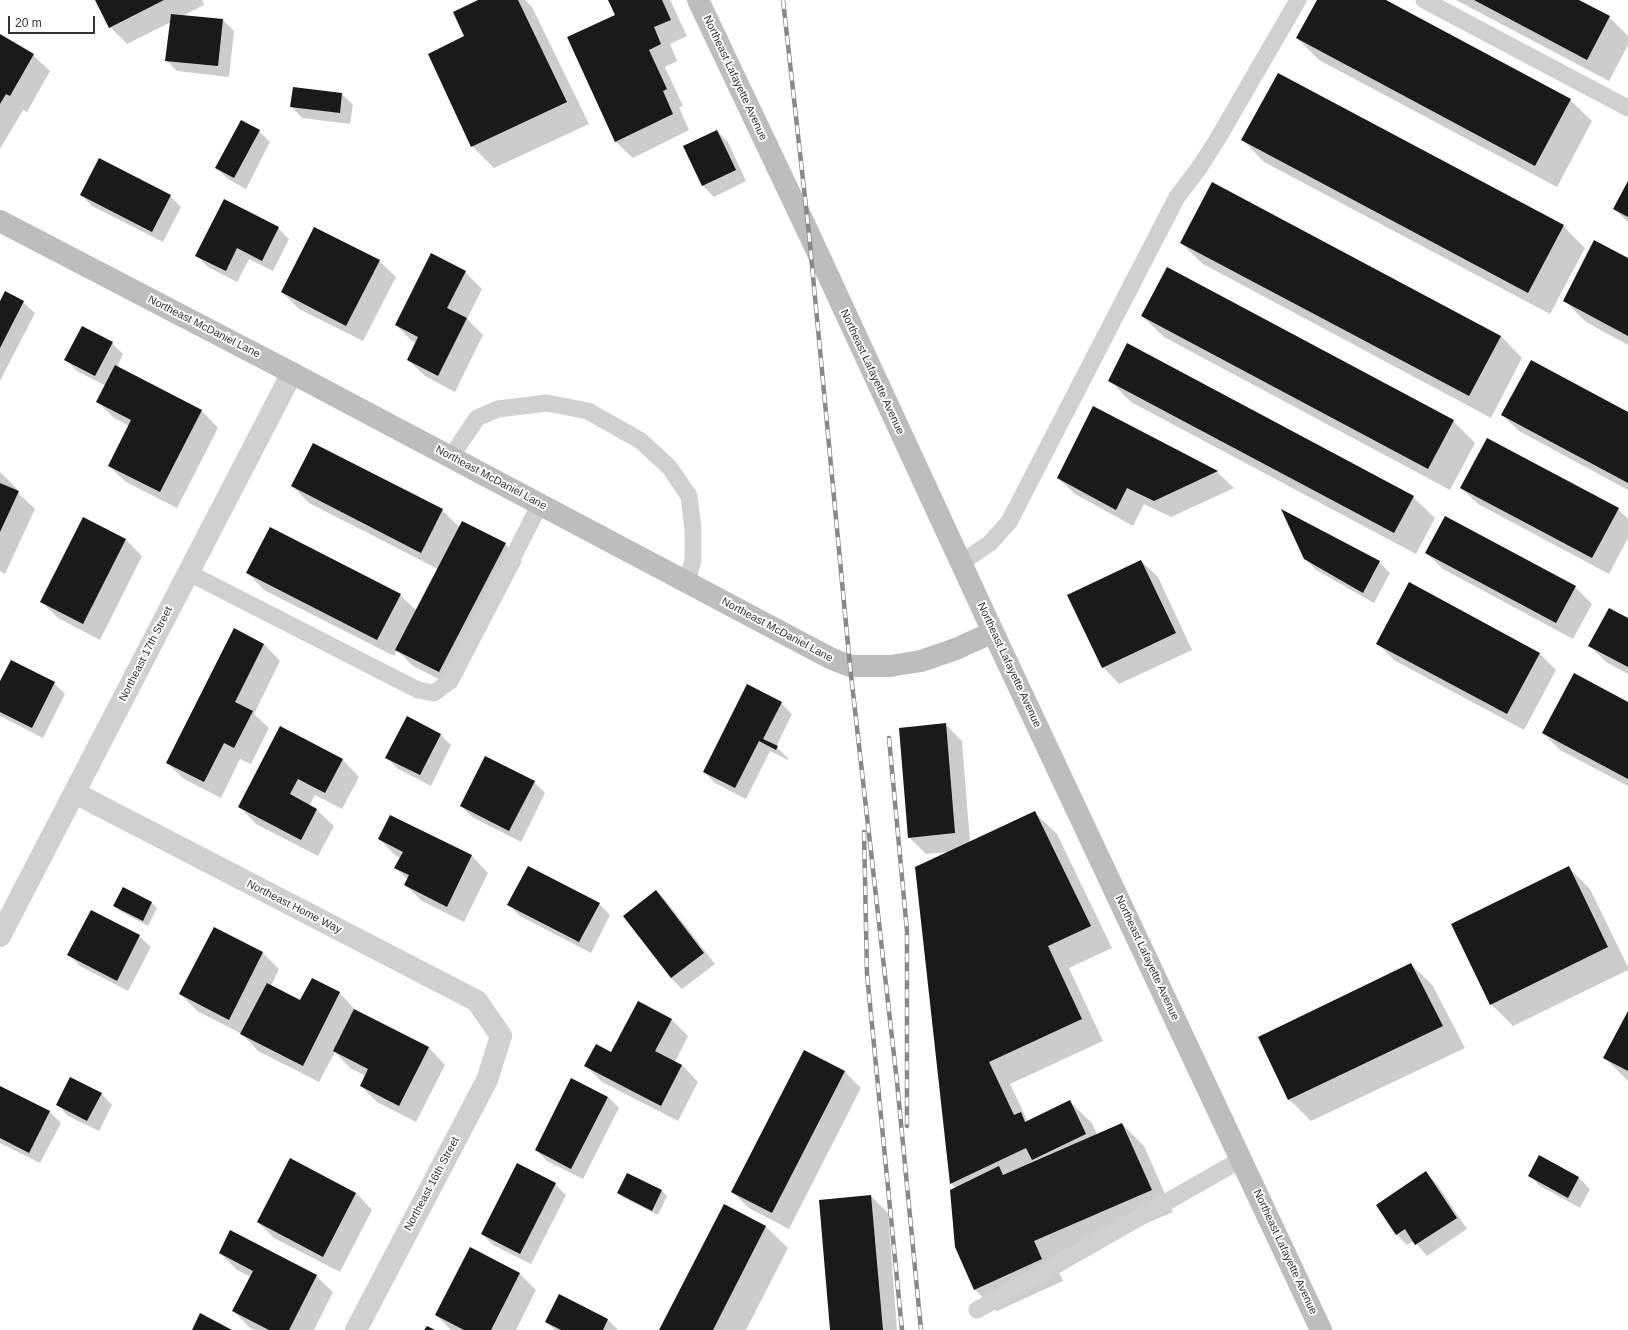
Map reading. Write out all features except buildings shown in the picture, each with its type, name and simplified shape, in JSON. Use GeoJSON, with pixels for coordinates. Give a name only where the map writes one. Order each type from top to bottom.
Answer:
{"type":"FeatureCollection","features":[{"type":"Feature","properties":{"kind":"main road","name":"Northeast Lafayette Avenue"},"geometry":{"type":"LineString","coordinates":[[698,0],[809,234],[993,632],[1242,1159],[1321,1330]]}},
{"type":"Feature","properties":{"kind":"main road","name":"Northeast McDaniel Lane"},"geometry":{"type":"LineString","coordinates":[[0,221],[292,373],[830,658],[850,666],[890,666],[921,660],[956,649],[993,632]]}},
{"type":"Feature","properties":{"kind":"street","name":"Northeast 17th Street"},"geometry":{"type":"LineString","coordinates":[[0,936],[292,373]]}},
{"type":"Feature","properties":{"kind":"street","name":"Northeast Home Way"},"geometry":{"type":"LineString","coordinates":[[74,793],[477,1001],[501,1036]]}},
{"type":"Feature","properties":{"kind":"street","name":"Northeast 16th Street"},"geometry":{"type":"LineString","coordinates":[[356,1330],[487,1080],[501,1036]]}},
{"type":"Feature","properties":{"kind":"lane"},"geometry":{"type":"LineString","coordinates":[[961,563],[990,543],[1009,522],[1177,196],[1199,168],[1217,140],[1298,0]]}},
{"type":"Feature","properties":{"kind":"lane"},"geometry":{"type":"LineString","coordinates":[[1424,0],[1628,108]]}},
{"type":"Feature","properties":{"kind":"lane"},"geometry":{"type":"LineString","coordinates":[[451,457],[477,418],[498,409],[547,403],[588,411],[641,441],[670,468],[690,496],[693,529],[693,560],[687,582]]}},
{"type":"Feature","properties":{"kind":"lane"},"geometry":{"type":"LineString","coordinates":[[189,573],[418,690],[434,693],[450,681],[540,504]]}},
{"type":"Feature","properties":{"kind":"lane"},"geometry":{"type":"LineString","coordinates":[[977,1310],[1242,1159]]}},
{"type":"Feature","properties":{"kind":"railway"},"geometry":{"type":"LineString","coordinates":[[783,0],[809,234],[850,666],[897,1082],[921,1330]]}},
{"type":"Feature","properties":{"kind":"railway"},"geometry":{"type":"LineString","coordinates":[[889,738],[907,931],[907,1126]]}},
{"type":"Feature","properties":{"kind":"railway"},"geometry":{"type":"LineString","coordinates":[[864,832],[867,974],[902,1330]]}}]}
